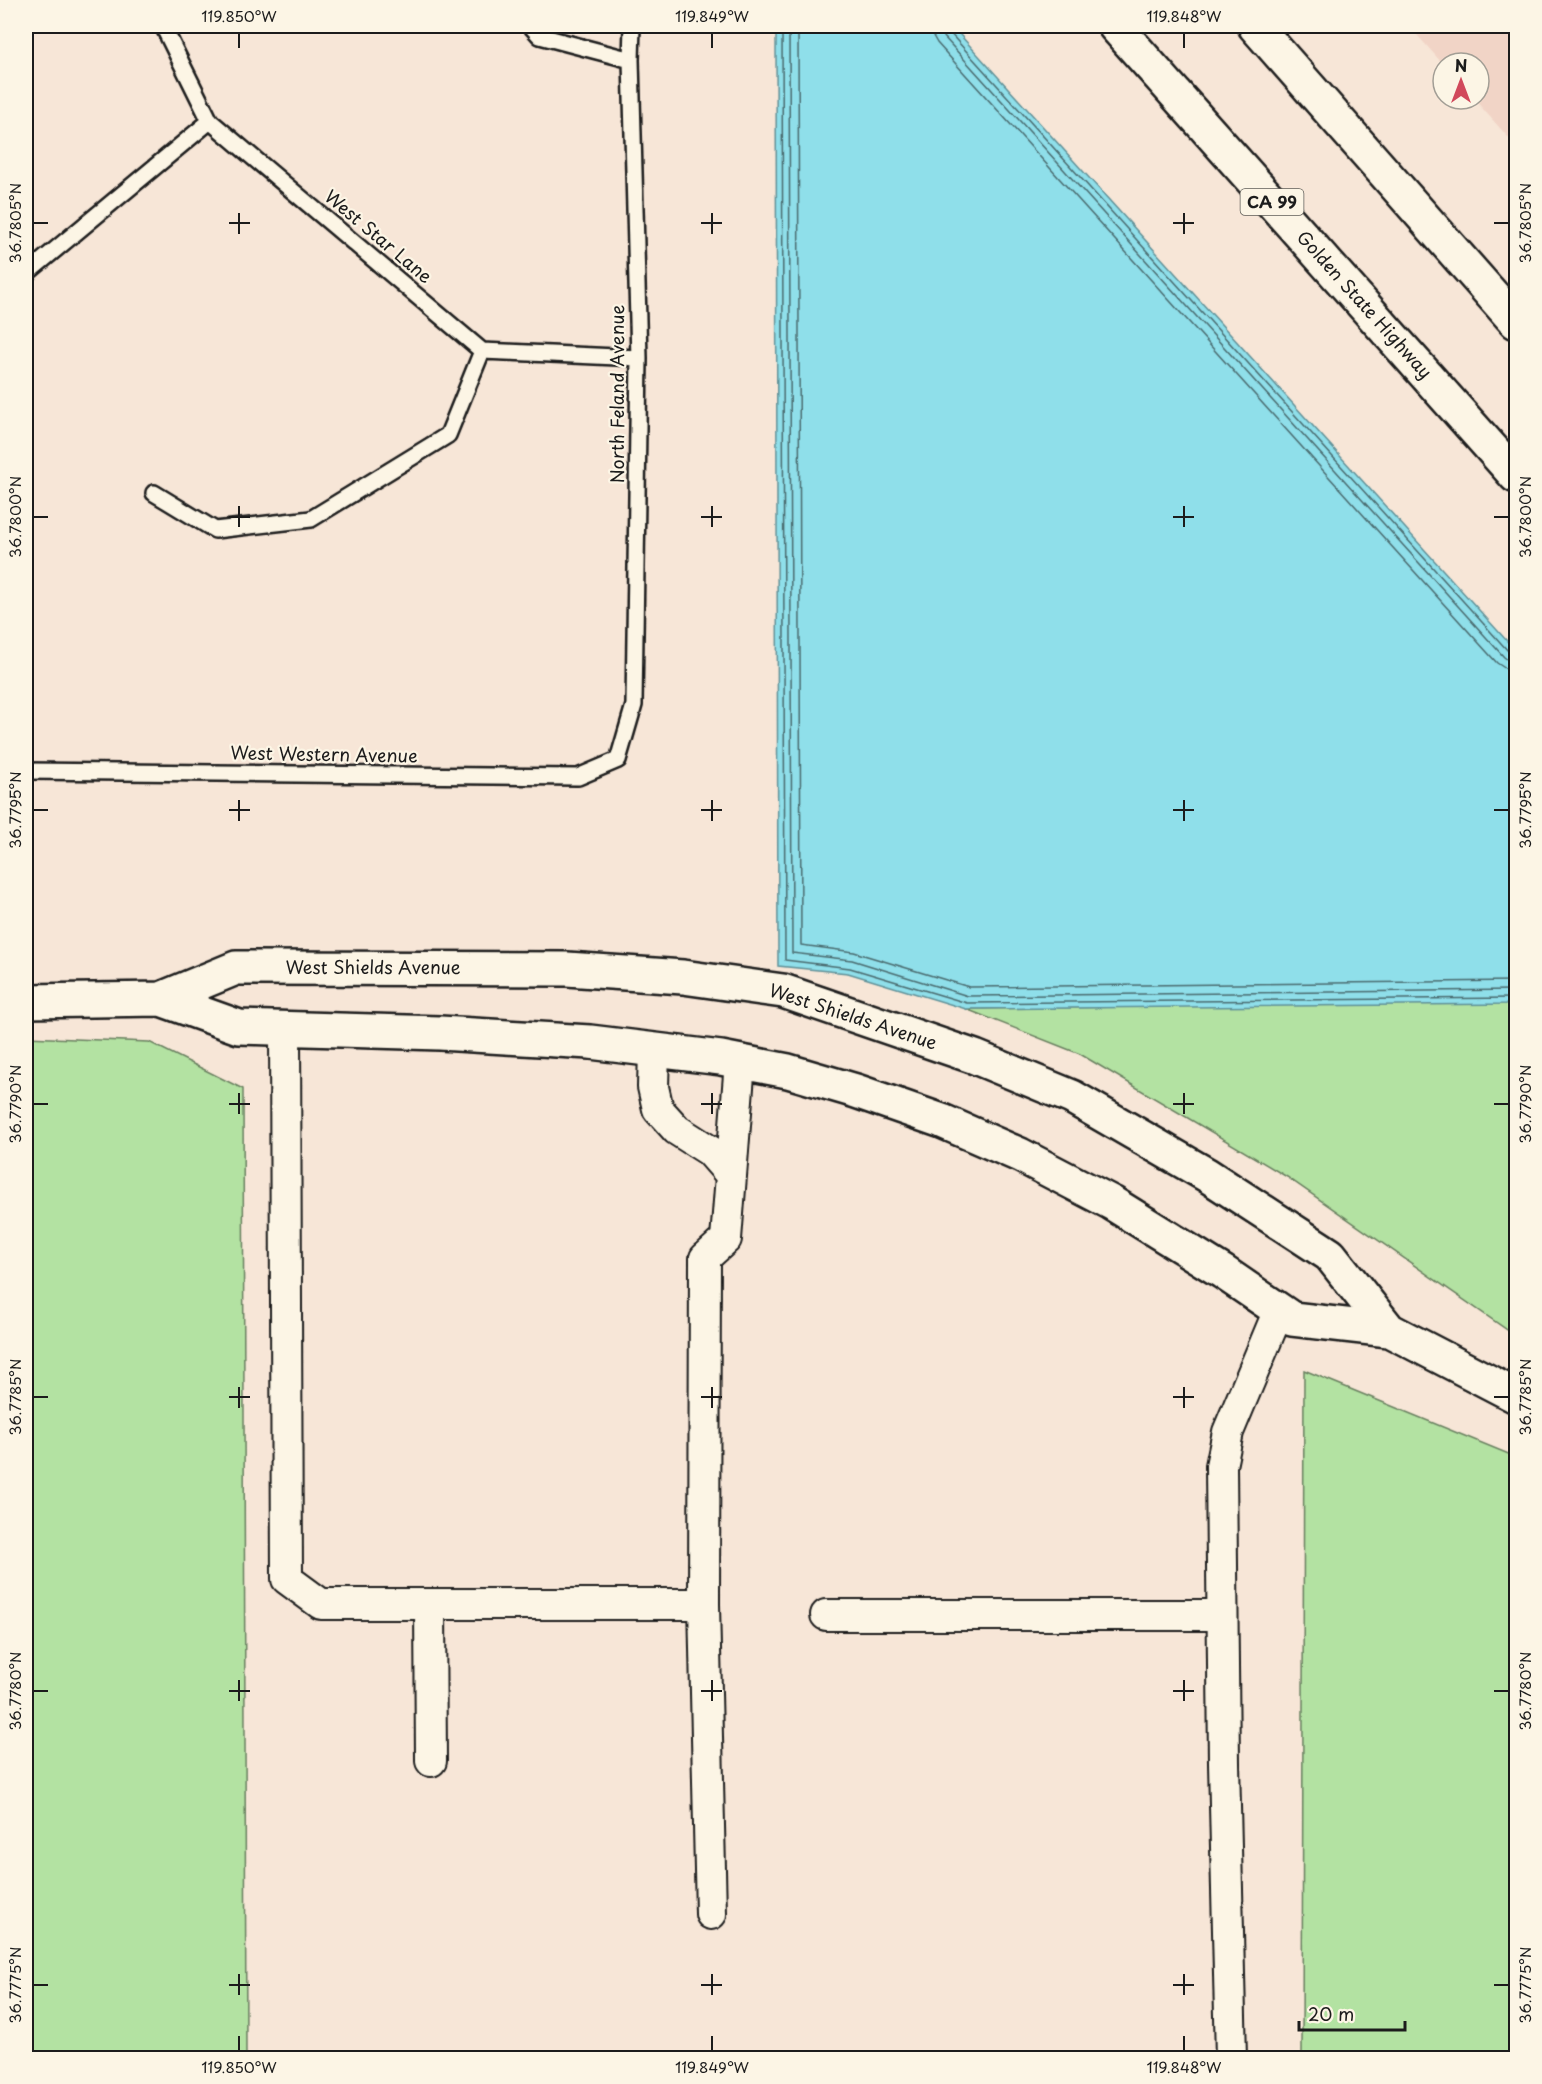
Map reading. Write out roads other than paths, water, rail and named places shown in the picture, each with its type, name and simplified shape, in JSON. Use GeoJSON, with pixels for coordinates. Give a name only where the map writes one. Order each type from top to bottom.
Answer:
{"type":"FeatureCollection","features":[{"type":"Feature","properties":{"kind":"main road","name":"Golden State Highway"},"geometry":{"type":"LineString","coordinates":[[1115,26],[1516,476]]}},
{"type":"Feature","properties":{"kind":"main road"},"geometry":{"type":"LineString","coordinates":[[1255,26],[1516,322]]}},
{"type":"Feature","properties":{"kind":"main road","name":"West Shields Avenue"},"geometry":{"type":"LineString","coordinates":[[161,999],[236,968],[567,969],[683,977],[783,991],[975,1057],[1072,1097],[1207,1175],[1330,1255],[1389,1330]]}},
{"type":"Feature","properties":{"kind":"main road","name":"West Shields Avenue"},"geometry":{"type":"LineString","coordinates":[[26,1000],[161,999],[239,1027],[440,1033],[578,1041],[740,1062],[788,1071],[856,1091],[942,1121],[1020,1155],[1112,1203],[1223,1272],[1292,1319],[1389,1330],[1516,1396]]}},
{"type":"Feature","properties":{"kind":"street"},"geometry":{"type":"LineString","coordinates":[[285,1028],[287,1579],[321,1604],[704,1604]]}},
{"type":"Feature","properties":{"kind":"street"},"geometry":{"type":"LineString","coordinates":[[654,1050],[653,1087],[658,1109],[676,1130],[710,1151],[731,1175]]}},
{"type":"Feature","properties":{"kind":"street"},"geometry":{"type":"LineString","coordinates":[[711,1914],[704,1604],[705,1258],[726,1239],[740,1062]]}},
{"type":"Feature","properties":{"kind":"street"},"geometry":{"type":"LineString","coordinates":[[1231,2058],[1221,1466],[1228,1432],[1279,1311]]}},
{"type":"Feature","properties":{"kind":"street"},"geometry":{"type":"LineString","coordinates":[[430,1604],[431,1761]]}},
{"type":"Feature","properties":{"kind":"street"},"geometry":{"type":"LineString","coordinates":[[826,1615],[1222,1615]]}},
{"type":"Feature","properties":{"kind":"lane","name":"West Star Lane"},"geometry":{"type":"LineString","coordinates":[[163,26],[210,121],[482,351]]}},
{"type":"Feature","properties":{"kind":"lane"},"geometry":{"type":"LineString","coordinates":[[531,26],[540,36],[631,60]]}},
{"type":"Feature","properties":{"kind":"lane","name":"North Feland Avenue"},"geometry":{"type":"LineString","coordinates":[[618,760],[634,705],[639,358],[632,26]]}},
{"type":"Feature","properties":{"kind":"lane"},"geometry":{"type":"LineString","coordinates":[[26,273],[210,121]]}},
{"type":"Feature","properties":{"kind":"lane"},"geometry":{"type":"LineString","coordinates":[[154,493],[215,530],[311,519],[448,435],[482,351],[639,358]]}},
{"type":"Feature","properties":{"kind":"lane","name":"West Western Avenue"},"geometry":{"type":"LineString","coordinates":[[26,771],[578,777],[618,760]]}},
{"type":"Feature","properties":{"kind":"water"},"geometry":{"type":"Polygon","coordinates":[[[776,26],[952,26],[1516,651],[1516,1004],[966,1009],[848,973],[778,966],[776,26]]]}}]}
